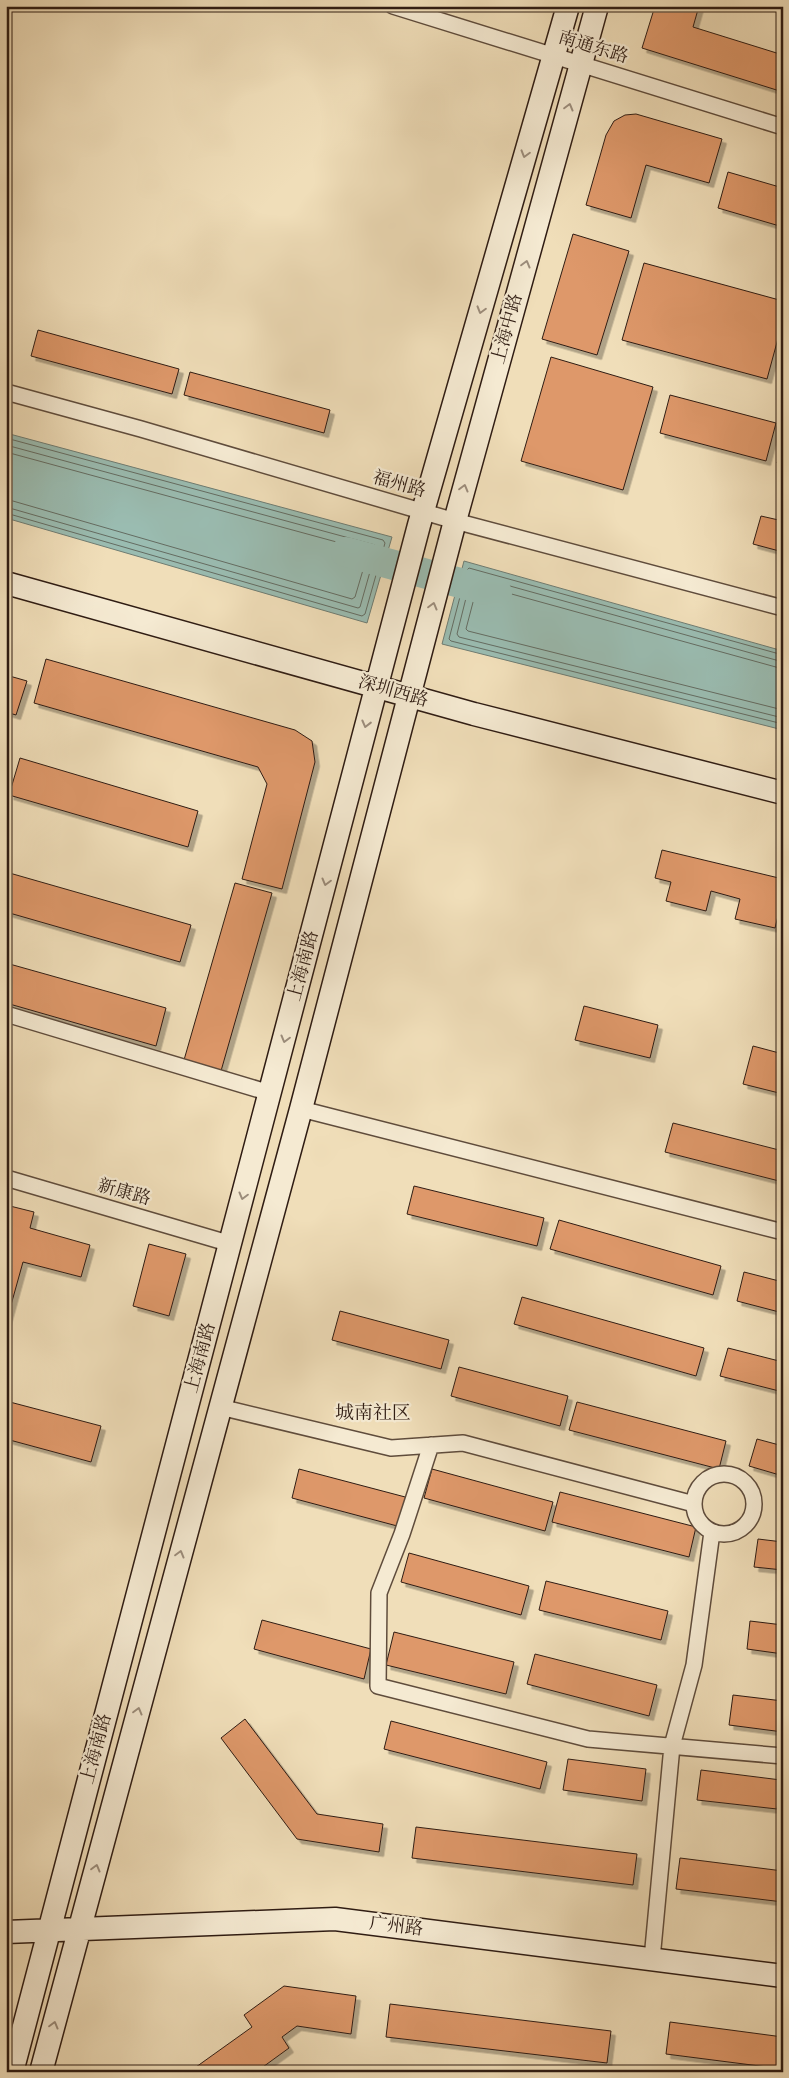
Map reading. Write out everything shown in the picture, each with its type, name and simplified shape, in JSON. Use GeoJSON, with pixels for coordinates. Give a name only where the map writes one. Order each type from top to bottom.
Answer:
{"type":"FeatureCollection","features":[{"type":"Feature","properties":{"kind":"main road","name":"上海中路"},"geometry":{"type":"LineString","coordinates":[[387,643],[568,6]]}},
{"type":"Feature","properties":{"kind":"main road","name":"上海中路"},"geometry":{"type":"LineString","coordinates":[[420,653],[597,6]]}},
{"type":"Feature","properties":{"kind":"main road","name":"深圳西路"},"geometry":{"type":"LineString","coordinates":[[6,583],[408,696],[783,793]]}},
{"type":"Feature","properties":{"kind":"main road","name":"上海南路"},"geometry":{"type":"LineString","coordinates":[[12,2072],[231,1244],[387,643]]}},
{"type":"Feature","properties":{"kind":"main road","name":"上海南路"},"geometry":{"type":"LineString","coordinates":[[41,2072],[300,1109],[420,653]]}},
{"type":"Feature","properties":{"kind":"main road","name":"广州路"},"geometry":{"type":"LineString","coordinates":[[6,1932],[335,1919],[783,1976]]}},
{"type":"Feature","properties":{"kind":"street","name":"南通东路"},"geometry":{"type":"LineString","coordinates":[[393,6],[783,127]]}},
{"type":"Feature","properties":{"kind":"street","name":"福州路"},"geometry":{"type":"LineString","coordinates":[[6,392],[142,429],[453,528],[783,608]]}},
{"type":"Feature","properties":{"kind":"street"},"geometry":{"type":"LineString","coordinates":[[6,1014],[270,1093]]}},
{"type":"Feature","properties":{"kind":"street"},"geometry":{"type":"LineString","coordinates":[[300,1109],[783,1232]]}},
{"type":"Feature","properties":{"kind":"street","name":"新康路"},"geometry":{"type":"LineString","coordinates":[[6,1178],[231,1244]]}},
{"type":"Feature","properties":{"kind":"street"},"geometry":{"type":"LineString","coordinates":[[220,1407],[390,1448],[462,1443],[694,1504]]}},
{"type":"Feature","properties":{"kind":"street"},"geometry":{"type":"LineString","coordinates":[[431,1445],[402,1534],[379,1593],[378,1686],[588,1739],[783,1756]]}},
{"type":"Feature","properties":{"kind":"street"},"geometry":{"type":"LineString","coordinates":[[718,1475],[738,1478],[746,1484],[752,1493],[754,1503],[749,1522],[742,1529],[732,1533],[712,1532],[699,1521],[694,1504],[696,1494],[701,1485],[718,1475]]}},
{"type":"Feature","properties":{"kind":"street"},"geometry":{"type":"LineString","coordinates":[[652,1959],[672,1746],[694,1665],[712,1532]]}},
{"type":"Feature","properties":{"kind":"water"},"geometry":{"type":"Polygon","coordinates":[[[6,433],[392,537],[367,623],[6,518],[6,433]]]}},
{"type":"Feature","properties":{"kind":"water"},"geometry":{"type":"Polygon","coordinates":[[[464,561],[783,651],[783,730],[442,644],[464,561]]]}},
{"type":"Feature","properties":{"kind":"building"},"geometry":{"type":"Polygon","coordinates":[[[655,6],[699,6],[693,27],[783,55],[783,92],[642,48],[655,6]]]}},
{"type":"Feature","properties":{"kind":"building"},"geometry":{"type":"Polygon","coordinates":[[[636,114],[722,139],[709,183],[646,165],[631,218],[586,205],[606,135],[614,121],[625,115],[636,114]]]}},
{"type":"Feature","properties":{"kind":"building"},"geometry":{"type":"Polygon","coordinates":[[[728,172],[783,188],[783,227],[718,208],[728,172]]]}},
{"type":"Feature","properties":{"kind":"building"},"geometry":{"type":"Polygon","coordinates":[[[573,234],[629,251],[597,355],[542,339],[573,234]]]}},
{"type":"Feature","properties":{"kind":"building"},"geometry":{"type":"Polygon","coordinates":[[[644,263],[783,301],[783,320],[767,379],[622,340],[644,263]]]}},
{"type":"Feature","properties":{"kind":"building"},"geometry":{"type":"Polygon","coordinates":[[[38,330],[179,369],[172,394],[31,356],[38,330]]]}},
{"type":"Feature","properties":{"kind":"building"},"geometry":{"type":"Polygon","coordinates":[[[551,357],[653,387],[623,490],[521,461],[551,357]]]}},
{"type":"Feature","properties":{"kind":"building"},"geometry":{"type":"Polygon","coordinates":[[[190,372],[330,410],[324,433],[184,395],[190,372]]]}},
{"type":"Feature","properties":{"kind":"building"},"geometry":{"type":"Polygon","coordinates":[[[670,395],[776,423],[766,461],[660,433],[670,395]]]}},
{"type":"Feature","properties":{"kind":"building"},"geometry":{"type":"Polygon","coordinates":[[[783,444],[783,464],[777,463],[783,444]]]}},
{"type":"Feature","properties":{"kind":"building"},"geometry":{"type":"Polygon","coordinates":[[[761,516],[783,521],[783,552],[753,544],[761,516]]]}},
{"type":"Feature","properties":{"kind":"building"},"geometry":{"type":"Polygon","coordinates":[[[46,659],[295,730],[312,741],[315,762],[282,889],[242,879],[267,784],[258,767],[34,703],[46,659]]]}},
{"type":"Feature","properties":{"kind":"building"},"geometry":{"type":"Polygon","coordinates":[[[6,675],[27,681],[16,715],[6,712],[6,675]]]}},
{"type":"Feature","properties":{"kind":"building"},"geometry":{"type":"Polygon","coordinates":[[[20,758],[198,811],[188,847],[9,795],[20,758]]]}},
{"type":"Feature","properties":{"kind":"building"},"geometry":{"type":"Polygon","coordinates":[[[662,850],[783,879],[783,909],[780,908],[775,928],[735,919],[740,899],[711,891],[706,911],[666,901],[671,882],[655,878],[662,850]]]}},
{"type":"Feature","properties":{"kind":"building"},"geometry":{"type":"Polygon","coordinates":[[[6,872],[191,925],[180,962],[6,912],[6,872]]]}},
{"type":"Feature","properties":{"kind":"building"},"geometry":{"type":"Polygon","coordinates":[[[235,883],[272,893],[221,1071],[184,1060],[235,883]]]}},
{"type":"Feature","properties":{"kind":"building"},"geometry":{"type":"Polygon","coordinates":[[[6,963],[166,1008],[156,1046],[6,1003],[6,963]]]}},
{"type":"Feature","properties":{"kind":"building"},"geometry":{"type":"Polygon","coordinates":[[[584,1006],[658,1025],[650,1058],[575,1040],[584,1006]]]}},
{"type":"Feature","properties":{"kind":"building"},"geometry":{"type":"Polygon","coordinates":[[[753,1046],[783,1054],[783,1094],[743,1084],[753,1046]]]}},
{"type":"Feature","properties":{"kind":"building"},"geometry":{"type":"Polygon","coordinates":[[[673,1123],[783,1151],[783,1182],[665,1152],[673,1123]]]}},
{"type":"Feature","properties":{"kind":"building"},"geometry":{"type":"Polygon","coordinates":[[[414,1186],[544,1218],[537,1246],[407,1214],[414,1186]]]}},
{"type":"Feature","properties":{"kind":"building"},"geometry":{"type":"Polygon","coordinates":[[[6,1205],[34,1212],[30,1228],[90,1245],[81,1277],[23,1262],[6,1323],[6,1205]]]}},
{"type":"Feature","properties":{"kind":"building"},"geometry":{"type":"Polygon","coordinates":[[[559,1220],[721,1266],[713,1295],[550,1249],[559,1220]]]}},
{"type":"Feature","properties":{"kind":"building"},"geometry":{"type":"Polygon","coordinates":[[[149,1244],[186,1254],[169,1316],[133,1306],[149,1244]]]}},
{"type":"Feature","properties":{"kind":"building"},"geometry":{"type":"Polygon","coordinates":[[[744,1272],[783,1282],[783,1313],[737,1301],[744,1272]]]}},
{"type":"Feature","properties":{"kind":"building"},"geometry":{"type":"Polygon","coordinates":[[[522,1297],[704,1348],[696,1376],[514,1324],[522,1297]]]}},
{"type":"Feature","properties":{"kind":"building"},"geometry":{"type":"Polygon","coordinates":[[[340,1311],[449,1340],[441,1369],[332,1340],[340,1311]]]}},
{"type":"Feature","properties":{"kind":"building"},"geometry":{"type":"Polygon","coordinates":[[[728,1348],[783,1362],[783,1392],[720,1376],[728,1348]]]}},
{"type":"Feature","properties":{"kind":"building"},"geometry":{"type":"Polygon","coordinates":[[[459,1367],[568,1396],[560,1426],[451,1396],[459,1367]]]}},
{"type":"Feature","properties":{"kind":"building"},"geometry":{"type":"Polygon","coordinates":[[[6,1401],[101,1426],[91,1462],[6,1439],[6,1401]]]}},
{"type":"Feature","properties":{"kind":"building"},"geometry":{"type":"Polygon","coordinates":[[[577,1402],[726,1441],[719,1469],[569,1430],[577,1402]]]}},
{"type":"Feature","properties":{"kind":"building"},"geometry":{"type":"Polygon","coordinates":[[[757,1439],[783,1446],[783,1476],[749,1466],[757,1439]]]}},
{"type":"Feature","properties":{"kind":"building"},"geometry":{"type":"Polygon","coordinates":[[[299,1469],[409,1498],[401,1527],[292,1498],[299,1469]]]}},
{"type":"Feature","properties":{"kind":"building"},"geometry":{"type":"Polygon","coordinates":[[[432,1469],[553,1502],[545,1531],[424,1498],[432,1469]]]}},
{"type":"Feature","properties":{"kind":"building"},"geometry":{"type":"Polygon","coordinates":[[[560,1492],[696,1527],[689,1557],[552,1522],[560,1492]]]}},
{"type":"Feature","properties":{"kind":"building"},"geometry":{"type":"Polygon","coordinates":[[[758,1539],[783,1542],[783,1570],[754,1567],[758,1539]]]}},
{"type":"Feature","properties":{"kind":"building"},"geometry":{"type":"Polygon","coordinates":[[[409,1553],[529,1586],[521,1615],[401,1582],[409,1553]]]}},
{"type":"Feature","properties":{"kind":"building"},"geometry":{"type":"Polygon","coordinates":[[[546,1581],[668,1611],[661,1640],[539,1610],[546,1581]]]}},
{"type":"Feature","properties":{"kind":"building"},"geometry":{"type":"Polygon","coordinates":[[[262,1620],[371,1649],[364,1679],[254,1649],[262,1620]]]}},
{"type":"Feature","properties":{"kind":"building"},"geometry":{"type":"Polygon","coordinates":[[[750,1621],[783,1625],[783,1654],[747,1649],[750,1621]]]}},
{"type":"Feature","properties":{"kind":"building"},"geometry":{"type":"Polygon","coordinates":[[[394,1632],[514,1662],[506,1694],[386,1665],[394,1632]]]}},
{"type":"Feature","properties":{"kind":"building"},"geometry":{"type":"Polygon","coordinates":[[[535,1654],[657,1685],[649,1716],[527,1684],[535,1654]]]}},
{"type":"Feature","properties":{"kind":"building"},"geometry":{"type":"Polygon","coordinates":[[[733,1695],[783,1701],[783,1732],[729,1725],[733,1695]]]}},
{"type":"Feature","properties":{"kind":"building"},"geometry":{"type":"Polygon","coordinates":[[[245,1719],[317,1814],[383,1824],[379,1852],[297,1839],[221,1738],[245,1719]]]}},
{"type":"Feature","properties":{"kind":"building"},"geometry":{"type":"Polygon","coordinates":[[[391,1721],[547,1762],[540,1789],[384,1749],[391,1721]]]}},
{"type":"Feature","properties":{"kind":"building"},"geometry":{"type":"Polygon","coordinates":[[[568,1759],[646,1769],[642,1801],[563,1790],[568,1759]]]}},
{"type":"Feature","properties":{"kind":"building"},"geometry":{"type":"Polygon","coordinates":[[[701,1770],[781,1780],[777,1809],[697,1800],[701,1770]]]}},
{"type":"Feature","properties":{"kind":"building"},"geometry":{"type":"Polygon","coordinates":[[[416,1827],[637,1854],[633,1885],[412,1858],[416,1827]]]}},
{"type":"Feature","properties":{"kind":"building"},"geometry":{"type":"Polygon","coordinates":[[[680,1858],[783,1871],[783,1902],[676,1889],[680,1858]]]}},
{"type":"Feature","properties":{"kind":"building"},"geometry":{"type":"Polygon","coordinates":[[[284,1986],[356,1996],[351,2034],[297,2026],[282,2037],[289,2048],[256,2072],[189,2072],[252,2027],[244,2015],[284,1986]]]}},
{"type":"Feature","properties":{"kind":"building"},"geometry":{"type":"Polygon","coordinates":[[[390,2004],[611,2031],[607,2063],[386,2037],[390,2004]]]}},
{"type":"Feature","properties":{"kind":"building"},"geometry":{"type":"Polygon","coordinates":[[[670,2022],[783,2037],[783,2069],[666,2054],[670,2022]]]}},
{"type":"Feature","properties":{"kind":"waterway"},"geometry":{"type":"LineString","coordinates":[[346,552],[497,593]]}},
{"type":"Feature","properties":{"kind":"district","name":"城南社区"},"geometry":{"type":"Point","coordinates":[373,1414]}}]}
